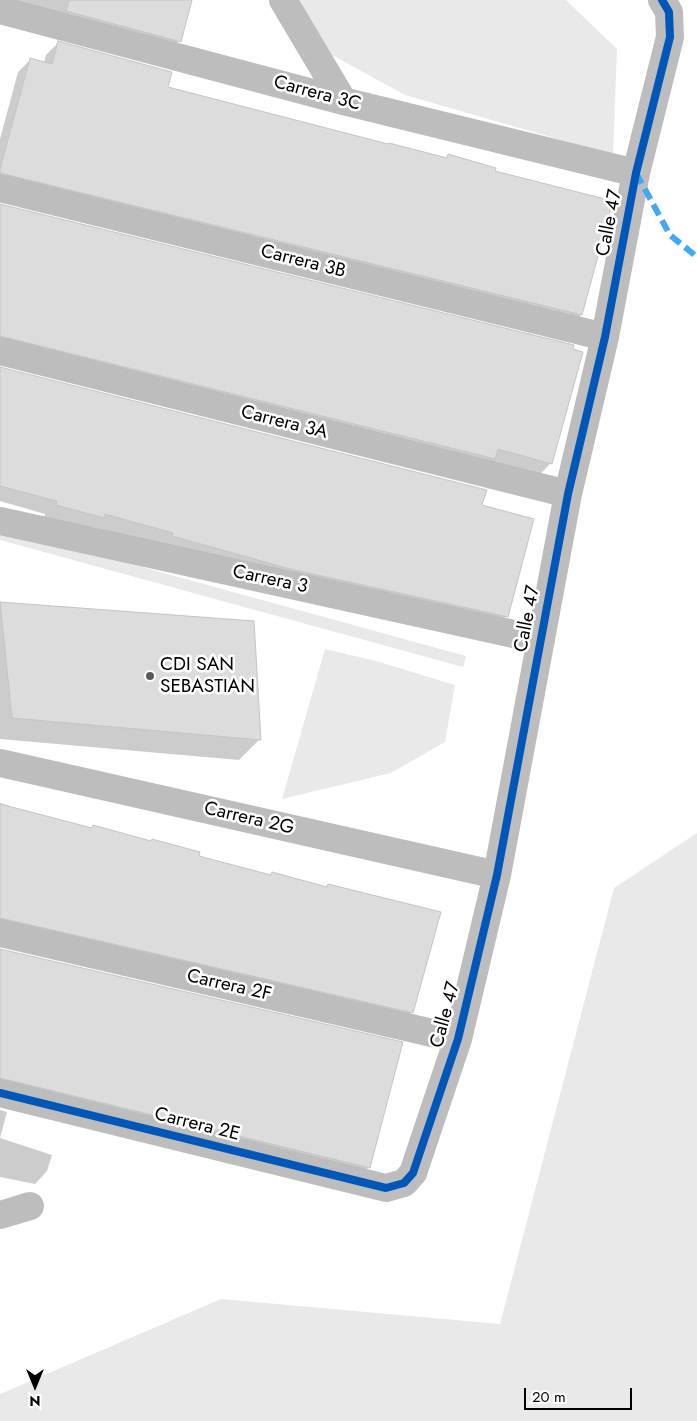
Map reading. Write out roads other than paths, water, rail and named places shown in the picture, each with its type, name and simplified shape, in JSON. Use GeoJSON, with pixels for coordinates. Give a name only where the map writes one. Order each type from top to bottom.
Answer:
{"type":"FeatureCollection","features":[{"type":"Feature","properties":{"kind":"street"},"geometry":{"type":"LineString","coordinates":[[283,0],[343,102]]}},
{"type":"Feature","properties":{"kind":"street","name":"Calle 47"},"geometry":{"type":"LineString","coordinates":[[386,1188],[404,1183],[413,1173],[458,1039],[497,875],[568,494],[605,337],[636,173],[670,37],[669,12],[662,0]]}},
{"type":"Feature","properties":{"kind":"street","name":"Carrera 3C"},"geometry":{"type":"LineString","coordinates":[[0,10],[343,102],[636,173]]}},
{"type":"Feature","properties":{"kind":"street","name":"Carrera 3B"},"geometry":{"type":"LineString","coordinates":[[0,188],[605,337]]}},
{"type":"Feature","properties":{"kind":"street","name":"Carrera 3A"},"geometry":{"type":"LineString","coordinates":[[0,351],[568,494]]}},
{"type":"Feature","properties":{"kind":"street","name":"Carrera 3"},"geometry":{"type":"LineString","coordinates":[[0,521],[541,640]]}},
{"type":"Feature","properties":{"kind":"street","name":"Carrera 2G"},"geometry":{"type":"LineString","coordinates":[[0,763],[497,875]]}},
{"type":"Feature","properties":{"kind":"street","name":"Carrera 2F"},"geometry":{"type":"LineString","coordinates":[[0,932],[458,1039]]}},
{"type":"Feature","properties":{"kind":"street","name":"Carrera 2E"},"geometry":{"type":"LineString","coordinates":[[0,1094],[386,1188]]}},
{"type":"Feature","properties":{"kind":"street"},"geometry":{"type":"LineString","coordinates":[[0,1214],[30,1206]]}},
{"type":"Feature","properties":{"kind":"place","name":"CDI SAN SEBASTIAN"},"geometry":{"type":"Point","coordinates":[150,676]}}]}
